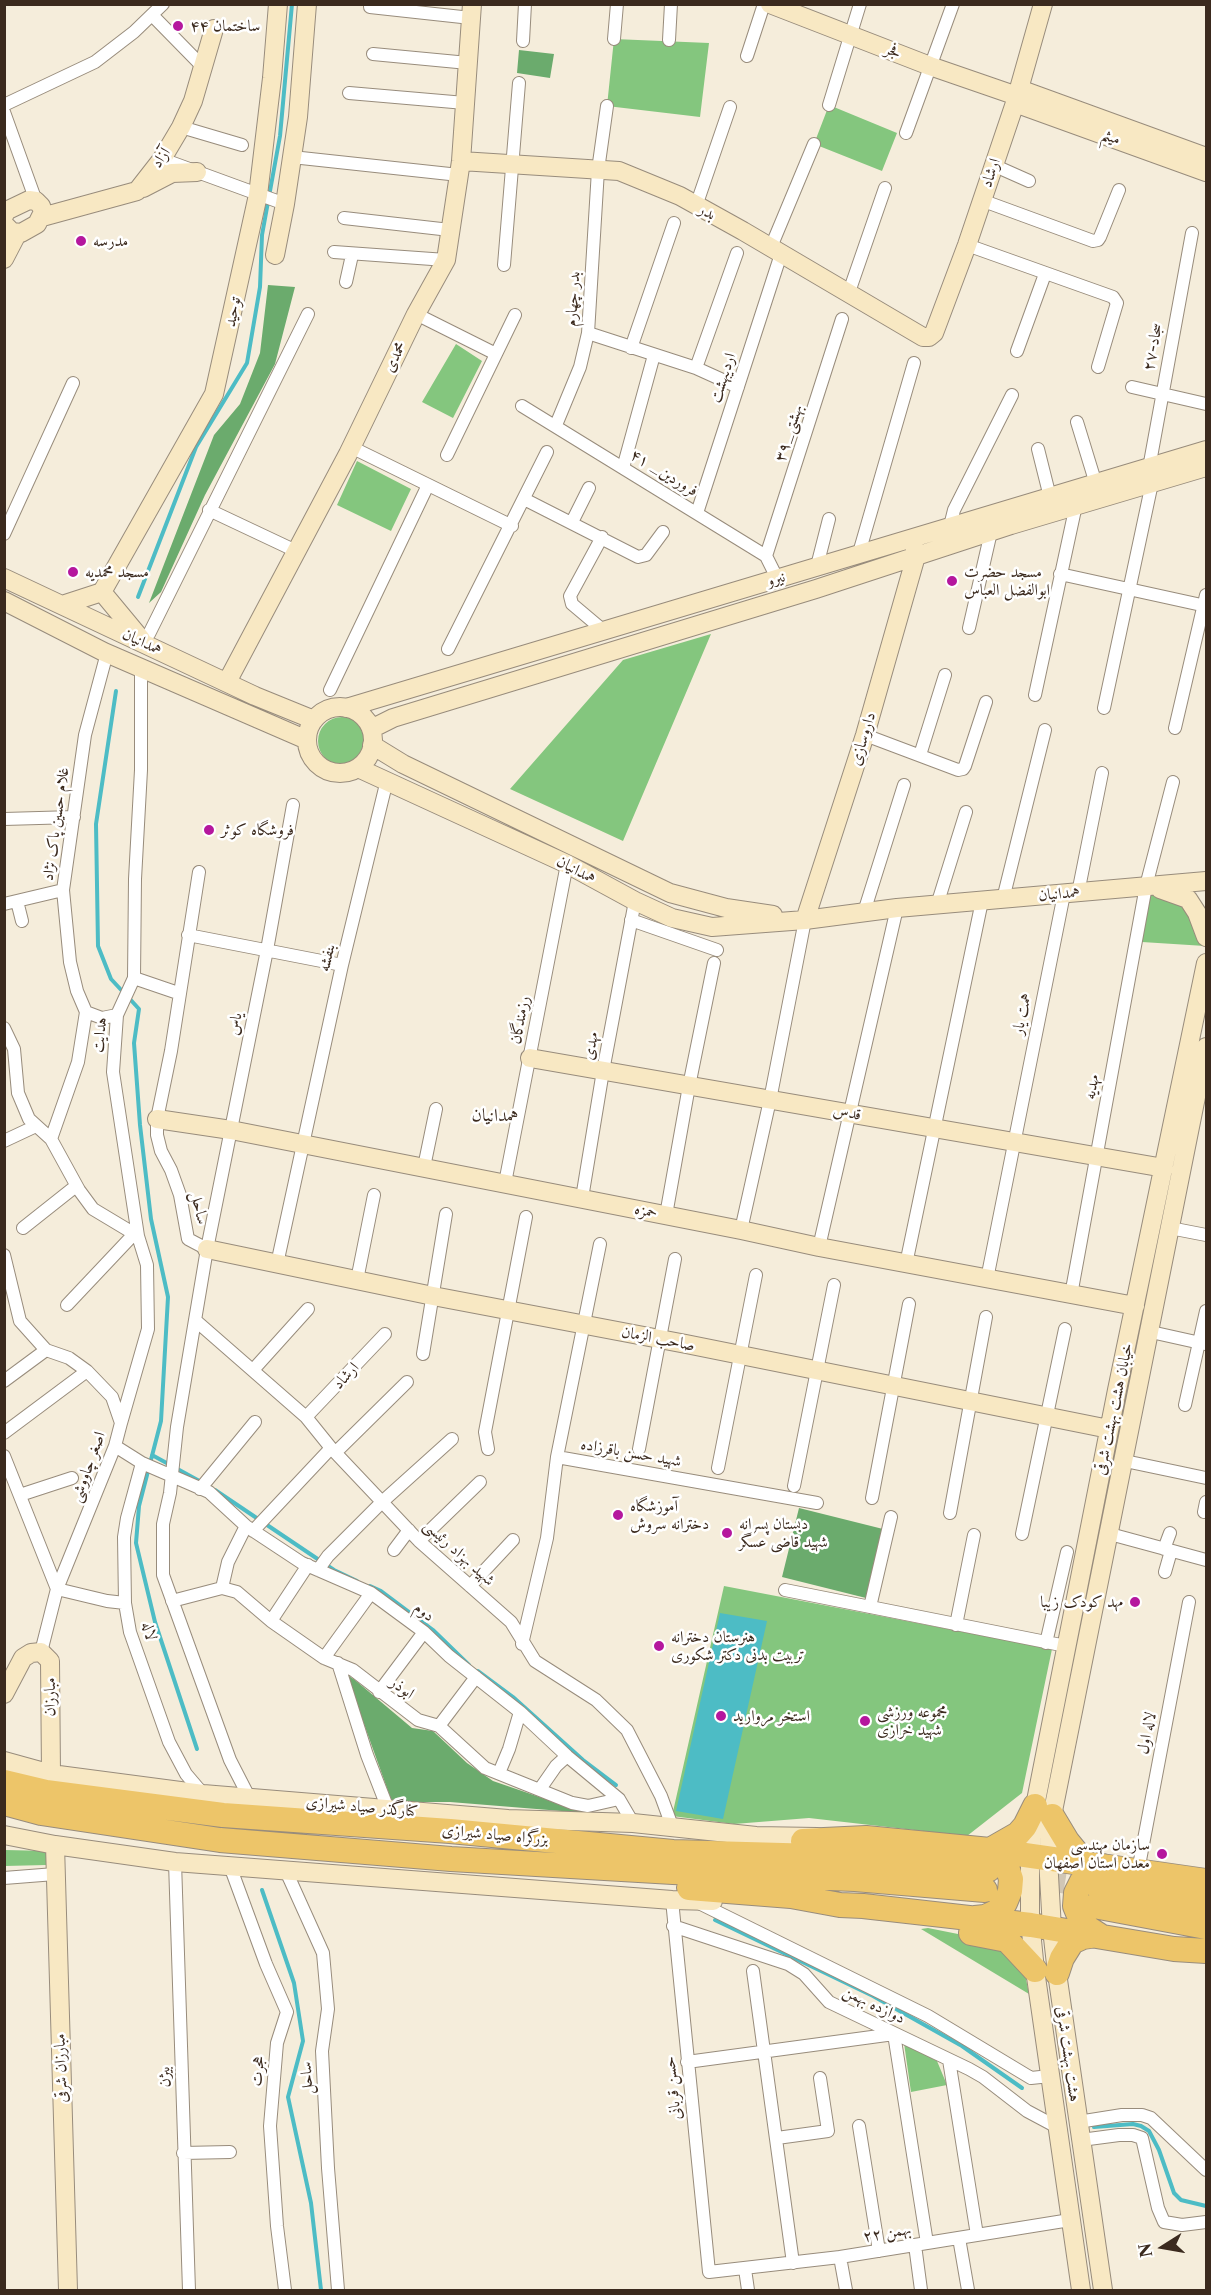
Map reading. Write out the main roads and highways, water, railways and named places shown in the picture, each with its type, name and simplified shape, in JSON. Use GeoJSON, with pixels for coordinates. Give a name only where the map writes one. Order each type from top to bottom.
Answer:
{"type":"FeatureCollection","features":[{"type":"Feature","properties":{"kind":"highway"},"geometry":{"type":"LineString","coordinates":[[4,1780],[46,1793]]}},
{"type":"Feature","properties":{"kind":"highway"},"geometry":{"type":"LineString","coordinates":[[4,1811],[46,1793]]}},
{"type":"Feature","properties":{"kind":"highway","name":"بزرگراه صیاد شیرازی"},"geometry":{"type":"LineString","coordinates":[[4,1803],[46,1793],[223,1815],[450,1831],[673,1852],[855,1857],[988,1870]]}},
{"type":"Feature","properties":{"kind":"highway","name":"بزرگراه صیاد شیرازی"},"geometry":{"type":"LineString","coordinates":[[46,1793],[220,1840],[451,1859],[674,1872],[855,1879],[988,1870]]}},
{"type":"Feature","properties":{"kind":"highway"},"geometry":{"type":"LineString","coordinates":[[988,1870],[1025,1826],[1043,1811],[1095,1881],[1206,1905]]}},
{"type":"Feature","properties":{"kind":"highway"},"geometry":{"type":"LineString","coordinates":[[450,1831],[604,1831],[755,1843],[866,1838],[988,1870],[1039,1857],[1206,1927]]}},
{"type":"Feature","properties":{"kind":"highway"},"geometry":{"type":"LineString","coordinates":[[973,1919],[996,1912],[1005,1903],[1010,1892],[1011,1879],[1000,1857],[988,1870]]}},
{"type":"Feature","properties":{"kind":"highway"},"geometry":{"type":"LineString","coordinates":[[451,1859],[586,1881],[791,1896],[840,1905],[1041,1927],[1206,1953]]}},
{"type":"Feature","properties":{"kind":"highway"},"geometry":{"type":"LineString","coordinates":[[1095,1881],[1091,1871],[1082,1881],[1076,1893],[1075,1906],[1080,1918],[1088,1928],[1099,1935]]}},
{"type":"Feature","properties":{"kind":"highway"},"geometry":{"type":"LineString","coordinates":[[1095,1881],[1138,1871],[1206,1881]]}},
{"type":"Feature","properties":{"kind":"highway"},"geometry":{"type":"LineString","coordinates":[[918,1912],[934,1927],[1007,1940],[1046,1972],[1062,1958],[1072,1942],[1083,1937],[1099,1935]]}},
{"type":"Feature","properties":{"kind":"main road","name":"توحید"},"geometry":{"type":"LineString","coordinates":[[102,592],[214,394],[271,199],[272,78],[278,4]]}},
{"type":"Feature","properties":{"kind":"main road"},"geometry":{"type":"LineString","coordinates":[[275,255],[271,199],[292,157],[298,117],[307,4]]}},
{"type":"Feature","properties":{"kind":"main road","name":"فجر"},"geometry":{"type":"LineString","coordinates":[[770,4],[930,66],[1024,98]]}},
{"type":"Feature","properties":{"kind":"main road","name":"ارشاد"},"geometry":{"type":"LineString","coordinates":[[929,337],[934,333],[967,245],[993,165],[1024,98],[1043,4]]}},
{"type":"Feature","properties":{"kind":"main road","name":"محمدی"},"geometry":{"type":"LineString","coordinates":[[227,682],[351,447],[416,314],[446,260],[460,168],[472,11]]}},
{"type":"Feature","properties":{"kind":"main road","name":"آزاد"},"geometry":{"type":"LineString","coordinates":[[136,191],[162,159],[181,127],[193,101],[214,29]]}},
{"type":"Feature","properties":{"kind":"main road","name":"میثم"},"geometry":{"type":"LineString","coordinates":[[1024,98],[1206,157]]}},
{"type":"Feature","properties":{"kind":"main road","name":"میثم"},"geometry":{"type":"LineString","coordinates":[[1024,98],[1206,172]]}},
{"type":"Feature","properties":{"kind":"main road","name":"بدر"},"geometry":{"type":"LineString","coordinates":[[460,168],[512,164],[619,171],[680,196],[923,337],[929,337]]}},
{"type":"Feature","properties":{"kind":"main road"},"geometry":{"type":"LineString","coordinates":[[39,209],[136,191],[172,173],[197,172]]}},
{"type":"Feature","properties":{"kind":"main road"},"geometry":{"type":"LineString","coordinates":[[4,216],[6,211],[29,200],[39,209]]}},
{"type":"Feature","properties":{"kind":"main road"},"geometry":{"type":"LineString","coordinates":[[4,259],[11,229],[37,224],[39,209]]}},
{"type":"Feature","properties":{"kind":"main road","name":"نیرو"},"geometry":{"type":"LineString","coordinates":[[372,737],[393,718],[816,589],[1076,505],[1150,476],[1206,450]]}},
{"type":"Feature","properties":{"kind":"main road","name":"نیرو"},"geometry":{"type":"LineString","coordinates":[[346,708],[912,537],[1096,484],[1206,467]]}},
{"type":"Feature","properties":{"kind":"main road"},"geometry":{"type":"LineString","coordinates":[[912,537],[916,556]]}},
{"type":"Feature","properties":{"kind":"main road","name":"داروسازی"},"geometry":{"type":"LineString","coordinates":[[805,920],[865,735],[916,556]]}},
{"type":"Feature","properties":{"kind":"main road","name":"همدانیان"},"geometry":{"type":"LineString","coordinates":[[4,578],[62,605],[147,639],[227,682],[314,720]]}},
{"type":"Feature","properties":{"kind":"main road"},"geometry":{"type":"LineString","coordinates":[[62,605],[102,592],[147,639]]}},
{"type":"Feature","properties":{"kind":"main road","name":"همدانیان"},"geometry":{"type":"LineString","coordinates":[[4,601],[141,669],[307,740]]}},
{"type":"Feature","properties":{"kind":"main road"},"geometry":{"type":"LineString","coordinates":[[388,696],[393,718]]}},
{"type":"Feature","properties":{"kind":"main road"},"geometry":{"type":"LineString","coordinates":[[346,708],[357,711],[365,719],[372,737],[365,762],[349,772],[329,771],[320,766],[313,759],[307,740],[314,720],[328,709],[346,708]]}},
{"type":"Feature","properties":{"kind":"main road","name":"همدانیان"},"geometry":{"type":"LineString","coordinates":[[372,737],[403,764],[670,893],[726,908],[805,920]]}},
{"type":"Feature","properties":{"kind":"main road","name":"همدانیان"},"geometry":{"type":"LineString","coordinates":[[358,768],[567,864],[634,901],[672,918],[712,927],[1206,881]]}},
{"type":"Feature","properties":{"kind":"main road"},"geometry":{"type":"LineString","coordinates":[[1146,886],[1172,892],[1188,899],[1197,913],[1206,937]]}},
{"type":"Feature","properties":{"kind":"main road","name":"خیابان هشت بهشت شرقی"},"geometry":{"type":"LineString","coordinates":[[1043,1811],[1066,1646],[1206,963]]}},
{"type":"Feature","properties":{"kind":"main road","name":"خیابان هشت بهشت شرقی"},"geometry":{"type":"LineString","coordinates":[[1043,1811],[1110,1534],[1206,1047]]}},
{"type":"Feature","properties":{"kind":"main road","name":"قدس"},"geometry":{"type":"LineString","coordinates":[[530,1058],[1164,1168]]}},
{"type":"Feature","properties":{"kind":"main road","name":"حمزه"},"geometry":{"type":"LineString","coordinates":[[157,1119],[231,1130],[906,1264],[1135,1306]]}},
{"type":"Feature","properties":{"kind":"main road","name":"صاحب الزمان"},"geometry":{"type":"LineString","coordinates":[[207,1249],[433,1296],[661,1339],[1109,1429]]}},
{"type":"Feature","properties":{"kind":"main road"},"geometry":{"type":"LineString","coordinates":[[1117,1390],[1138,1396]]}},
{"type":"Feature","properties":{"kind":"main road","name":"مبارزان"},"geometry":{"type":"LineString","coordinates":[[9,1671],[31,1653],[41,1652],[50,1660],[46,1793]]}},
{"type":"Feature","properties":{"kind":"main road"},"geometry":{"type":"LineString","coordinates":[[4,1694],[9,1671]]}},
{"type":"Feature","properties":{"kind":"main road","name":"کنارگذر صیاد شیرازی"},"geometry":{"type":"LineString","coordinates":[[4,1761],[46,1793],[203,1794],[508,1819],[633,1823],[756,1836],[866,1838]]}},
{"type":"Feature","properties":{"kind":"main road","name":"هشت بهشت شرقی"},"geometry":{"type":"LineString","coordinates":[[1043,1811],[1039,1857],[1050,2076],[1081,2290]]}},
{"type":"Feature","properties":{"kind":"main road"},"geometry":{"type":"LineString","coordinates":[[4,1835],[54,1845],[175,1862],[672,1900],[840,1905]]}},
{"type":"Feature","properties":{"kind":"main road","name":"مبارزان شرقی"},"geometry":{"type":"LineString","coordinates":[[54,1845],[68,2290]]}},
{"type":"Feature","properties":{"kind":"main road","name":"هشت بهشت شرقی"},"geometry":{"type":"LineString","coordinates":[[1046,1972],[1079,2131],[1102,2290]]}},
{"type":"Feature","properties":{"kind":"water","name":"استخر مروارید"},"geometry":{"type":"Polygon","coordinates":[[[720,1613],[767,1621],[723,1819],[676,1811],[720,1613]]]}},
{"type":"Feature","properties":{"kind":"waterway"},"geometry":{"type":"LineString","coordinates":[[138,597],[196,447],[247,363],[260,287],[262,235],[280,136],[292,4]]}},
{"type":"Feature","properties":{"kind":"waterway"},"geometry":{"type":"LineString","coordinates":[[116,691],[96,824],[98,946],[111,979],[124,993]]}},
{"type":"Feature","properties":{"kind":"waterway"},"geometry":{"type":"LineString","coordinates":[[129,998],[139,1009],[134,1043],[140,1125],[151,1219],[168,1297],[161,1421],[139,1506],[136,1543],[155,1622],[197,1749]]}},
{"type":"Feature","properties":{"kind":"waterway"},"geometry":{"type":"LineString","coordinates":[[152,1455],[203,1483]]}},
{"type":"Feature","properties":{"kind":"waterway"},"geometry":{"type":"LineString","coordinates":[[215,1490],[334,1570],[357,1581]]}},
{"type":"Feature","properties":{"kind":"waterway"},"geometry":{"type":"LineString","coordinates":[[370,1586],[381,1591],[433,1630],[469,1665]]}},
{"type":"Feature","properties":{"kind":"waterway"},"geometry":{"type":"LineString","coordinates":[[478,1671],[513,1697],[583,1760],[616,1785]]}},
{"type":"Feature","properties":{"kind":"waterway"},"geometry":{"type":"LineString","coordinates":[[262,1890],[294,1983],[303,2041],[288,2097],[311,2203],[321,2290]]}},
{"type":"Feature","properties":{"kind":"waterway"},"geometry":{"type":"LineString","coordinates":[[715,1920],[873,1996],[962,2046],[1022,2088]]}},
{"type":"Feature","properties":{"kind":"waterway"},"geometry":{"type":"LineString","coordinates":[[1094,2127],[1133,2124],[1149,2131],[1159,2150],[1174,2193],[1181,2200],[1206,2206]]}},
{"type":"Feature","properties":{"kind":"tunnel"},"geometry":{"type":"LineString","coordinates":[[1006,1872],[1098,1887]]}},
{"type":"Feature","properties":{"kind":"place","name":"ساختمان ۴۴"},"geometry":{"type":"Point","coordinates":[178,26]}},
{"type":"Feature","properties":{"kind":"place","name":"مدرسه"},"geometry":{"type":"Point","coordinates":[81,241]}},
{"type":"Feature","properties":{"kind":"place","name":"مسجد محمدیه"},"geometry":{"type":"Point","coordinates":[73,572]}},
{"type":"Feature","properties":{"kind":"place","name":"مسجد حضرت ابوالفضل العباس"},"geometry":{"type":"Point","coordinates":[952,581]}},
{"type":"Feature","properties":{"kind":"place","name":"فروشگاه کوثر"},"geometry":{"type":"Point","coordinates":[209,830]}},
{"type":"Feature","properties":{"kind":"place","name":"آموزشگاه دخترانه سروش"},"geometry":{"type":"Point","coordinates":[618,1515]}},
{"type":"Feature","properties":{"kind":"place","name":"دبستان پسرانه شهید قاضی عسگر"},"geometry":{"type":"Point","coordinates":[727,1533]}},
{"type":"Feature","properties":{"kind":"place","name":"مهد کودک زیبا"},"geometry":{"type":"Point","coordinates":[1135,1602]}},
{"type":"Feature","properties":{"kind":"place","name":"هنرستان دخترانه تربیت بدنی دکتر شکوری"},"geometry":{"type":"Point","coordinates":[659,1646]}},
{"type":"Feature","properties":{"kind":"place","name":"استخر مروارید"},"geometry":{"type":"Point","coordinates":[721,1716]}},
{"type":"Feature","properties":{"kind":"place","name":"مجموعه ورزشی شهید خرازی"},"geometry":{"type":"Point","coordinates":[865,1721]}},
{"type":"Feature","properties":{"kind":"place","name":"سازمان مهندسی معدن استان اصفهان"},"geometry":{"type":"Point","coordinates":[1162,1854]}},
{"type":"Feature","properties":{"kind":"district","name":"همدانیان"},"geometry":{"type":"Point","coordinates":[495,1116]}}]}
